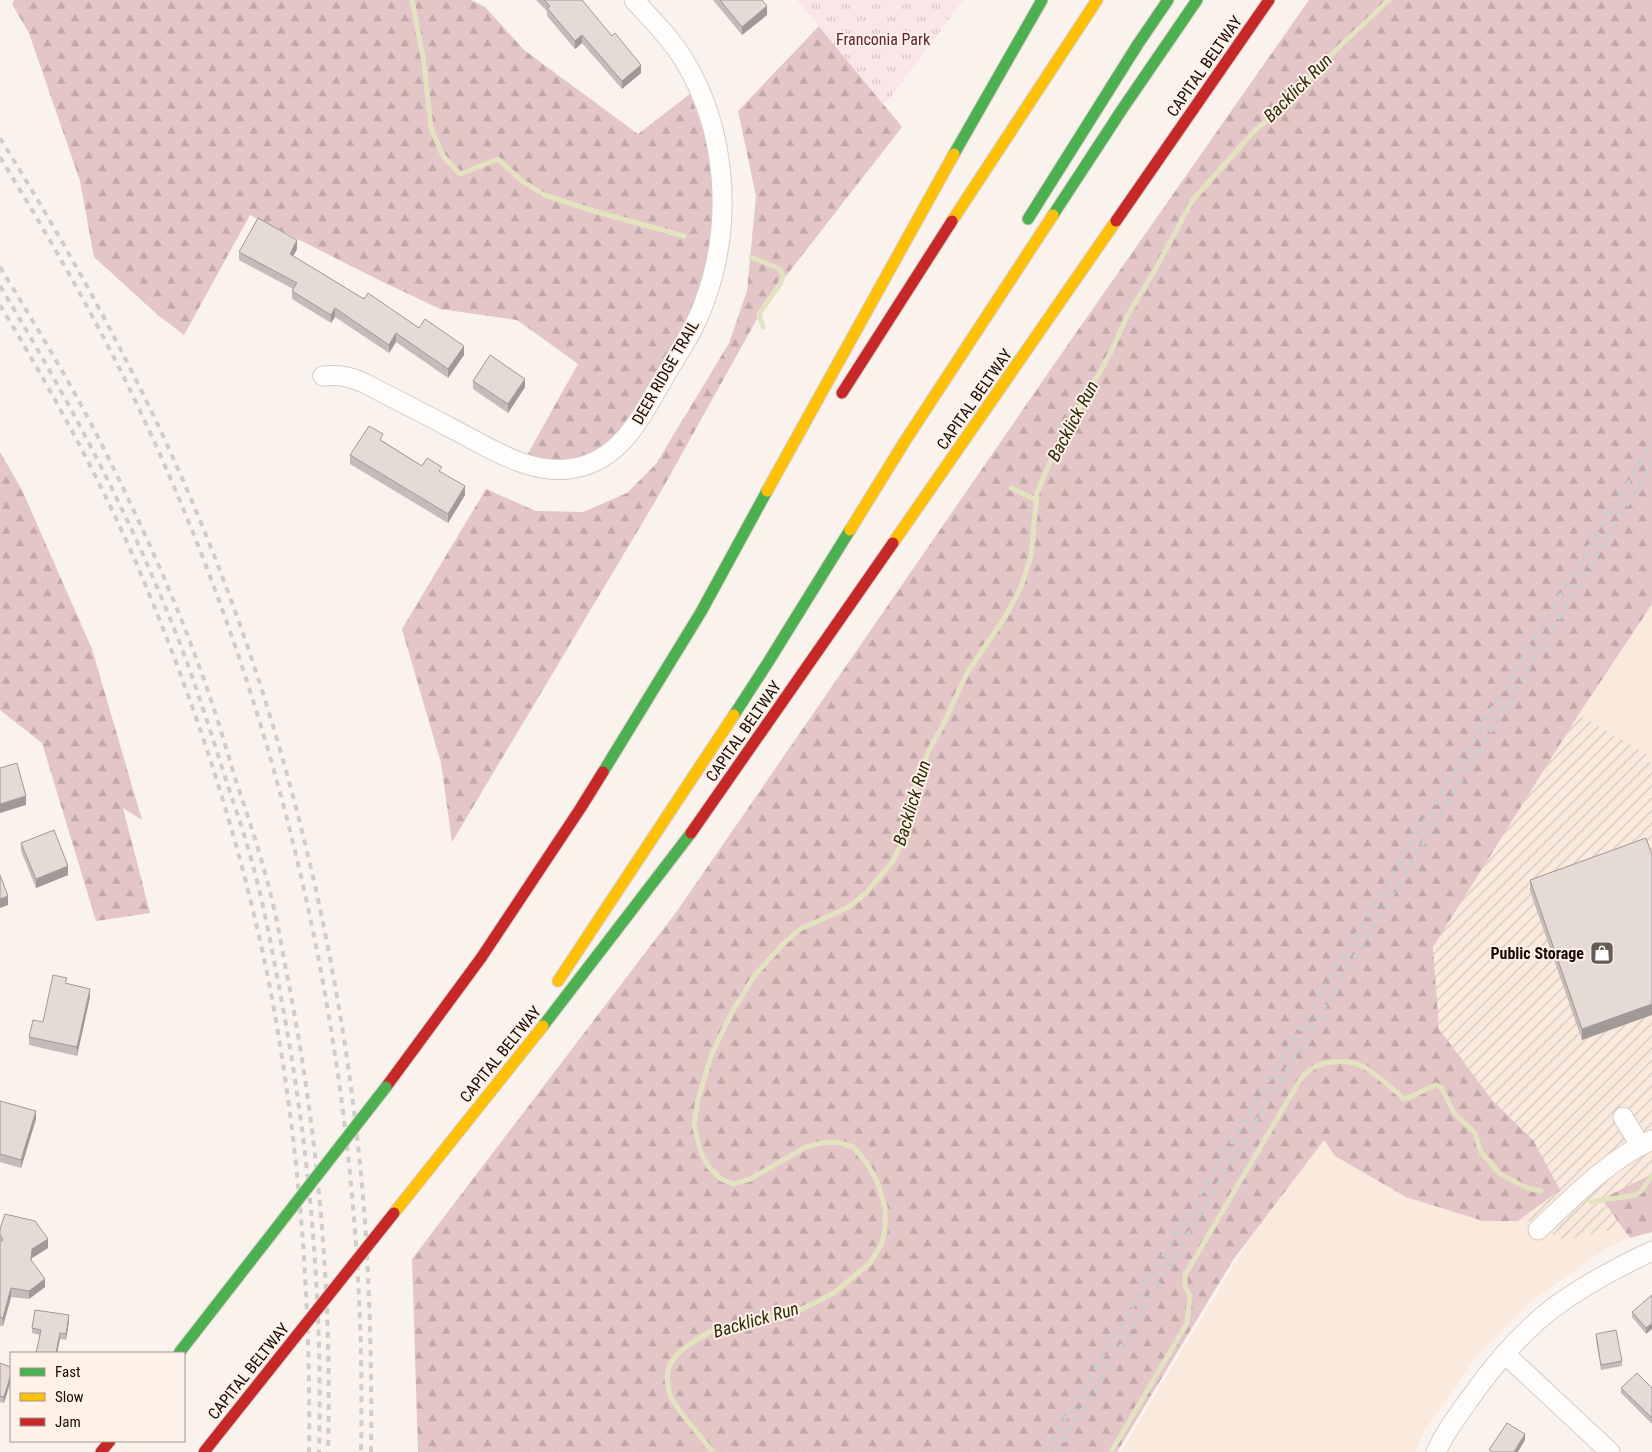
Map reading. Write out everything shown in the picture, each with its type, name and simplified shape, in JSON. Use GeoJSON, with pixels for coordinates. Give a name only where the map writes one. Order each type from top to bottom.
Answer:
{"type":"FeatureCollection","features":[{"type":"Feature","properties":{"kind":"highway"},"geometry":{"type":"LineString","coordinates":[[701,612],[982,104],[1042,0]]}},
{"type":"Feature","properties":{"kind":"highway"},"geometry":{"type":"LineString","coordinates":[[834,405],[937,243],[1097,0]]}},
{"type":"Feature","properties":{"kind":"highway"},"geometry":{"type":"LineString","coordinates":[[1023,227],[1138,44],[1168,0]]}},
{"type":"Feature","properties":{"kind":"highway"},"geometry":{"type":"LineString","coordinates":[[550,993],[767,664],[905,440],[1118,116],[1197,0]]}},
{"type":"Feature","properties":{"kind":"highway","name":"CAPITAL BELTWAY"},"geometry":{"type":"LineString","coordinates":[[204,1452],[607,946],[686,841],[1269,0]]}},
{"type":"Feature","properties":{"kind":"highway"},"geometry":{"type":"LineString","coordinates":[[767,664],[953,347]]}},
{"type":"Feature","properties":{"kind":"highway"},"geometry":{"type":"LineString","coordinates":[[179,1352],[386,1087],[481,958],[580,809],[701,612],[787,479]]}},
{"type":"Feature","properties":{"kind":"highway"},"geometry":{"type":"LineString","coordinates":[[449,1145],[529,1025]]}},
{"type":"Feature","properties":{"kind":"street","name":"DEER RIDGE TRAIL"},"geometry":{"type":"LineString","coordinates":[[323,376],[349,377],[366,384],[493,449],[539,468],[569,469],[586,465],[604,457],[619,446],[636,426],[705,301],[715,266],[722,229],[722,194],[716,137],[701,94],[684,59],[662,30],[634,0]]}},
{"type":"Feature","properties":{"kind":"street"},"geometry":{"type":"LineString","coordinates":[[1538,1230],[1609,1166],[1646,1143],[1623,1117]]}},
{"type":"Feature","properties":{"kind":"street"},"geometry":{"type":"LineString","coordinates":[[1436,1452],[1458,1415],[1486,1377],[1523,1335],[1554,1308],[1610,1271],[1652,1251]]}},
{"type":"Feature","properties":{"kind":"street"},"geometry":{"type":"LineString","coordinates":[[1505,1354],[1610,1452]]}},
{"type":"Feature","properties":{"kind":"shaded area"},"geometry":{"type":"Polygon","coordinates":[[[1652,573],[1652,766],[1647,754],[1569,709],[1652,573]]]}},
{"type":"Feature","properties":{"kind":"shaded area"},"geometry":{"type":"Polygon","coordinates":[[[1569,709],[1647,754],[1652,766],[1652,1221],[1563,1240],[1328,1109],[1569,709]]]}},
{"type":"Feature","properties":{"kind":"shaded area"},"geometry":{"type":"Polygon","coordinates":[[[1328,1109],[1563,1239],[1652,1221],[1652,1227],[1607,1248],[1535,1298],[1474,1359],[1425,1430],[1415,1452],[1121,1452],[1328,1109]]]}},
{"type":"Feature","properties":{"kind":"green space"},"geometry":{"type":"Polygon","coordinates":[[[14,0],[471,0],[485,7],[524,50],[638,134],[690,94],[712,155],[714,271],[611,458],[521,466],[578,364],[517,320],[440,309],[250,215],[184,335],[159,316],[94,257],[80,181],[29,33],[12,4],[14,0]]]}},
{"type":"Feature","properties":{"kind":"green space","name":"Franconia Park"},"geometry":{"type":"Polygon","coordinates":[[[797,0],[963,0],[890,98],[883,104],[797,0]]]}},
{"type":"Feature","properties":{"kind":"green space"},"geometry":{"type":"Polygon","coordinates":[[[1309,0],[1652,0],[1652,604],[1577,717],[1433,947],[1439,1029],[1492,1100],[1533,1140],[1560,1190],[1518,1221],[1483,1221],[1406,1197],[1335,1156],[1324,1140],[1233,1260],[1117,1452],[418,1452],[412,1259],[677,911],[1064,350],[1309,0]]]}},
{"type":"Feature","properties":{"kind":"green space"},"geometry":{"type":"Polygon","coordinates":[[[819,26],[902,127],[768,299],[659,495],[452,842],[441,763],[402,629],[486,489],[536,511],[583,512],[627,493],[656,464],[729,343],[747,291],[756,196],[738,111],[819,26]]]}},
{"type":"Feature","properties":{"kind":"green space"},"geometry":{"type":"Polygon","coordinates":[[[0,452],[22,490],[92,649],[142,820],[123,808],[150,913],[96,921],[42,743],[0,710],[0,452]]]}},
{"type":"Feature","properties":{"kind":"green space"},"geometry":{"type":"Polygon","coordinates":[[[1652,1174],[1652,1232],[1630,1238],[1602,1199],[1652,1174]]]}},
{"type":"Feature","properties":{"kind":"building"},"geometry":{"type":"Polygon","coordinates":[[[544,0],[582,0],[612,36],[615,33],[641,65],[622,81],[582,35],[575,41],[547,8],[550,6],[544,0]]]}},
{"type":"Feature","properties":{"kind":"building"},"geometry":{"type":"Polygon","coordinates":[[[720,0],[762,0],[767,6],[742,27],[720,0]]]}},
{"type":"Feature","properties":{"kind":"building"},"geometry":{"type":"Polygon","coordinates":[[[258,218],[297,240],[290,254],[364,299],[368,293],[419,328],[425,319],[464,346],[448,369],[396,333],[389,345],[335,308],[331,315],[292,291],[297,283],[239,252],[258,218]]]}},
{"type":"Feature","properties":{"kind":"building"},"geometry":{"type":"Polygon","coordinates":[[[490,355],[525,379],[508,404],[473,381],[490,355]]]}},
{"type":"Feature","properties":{"kind":"building"},"geometry":{"type":"Polygon","coordinates":[[[369,426],[383,434],[380,440],[422,466],[427,458],[442,467],[439,471],[465,486],[448,514],[350,455],[369,426]]]}},
{"type":"Feature","properties":{"kind":"building"},"geometry":{"type":"Polygon","coordinates":[[[17,763],[26,796],[0,804],[0,768],[17,763]]]}},
{"type":"Feature","properties":{"kind":"building"},"geometry":{"type":"Polygon","coordinates":[[[54,830],[68,866],[36,879],[21,843],[54,830]]]}},
{"type":"Feature","properties":{"kind":"building","name":"Public Storage"},"geometry":{"type":"Polygon","coordinates":[[[1646,838],[1652,855],[1652,1004],[1582,1029],[1530,880],[1646,838]]]}},
{"type":"Feature","properties":{"kind":"building"},"geometry":{"type":"Polygon","coordinates":[[[0,875],[8,896],[0,899],[0,875]]]}},
{"type":"Feature","properties":{"kind":"building"},"geometry":{"type":"Polygon","coordinates":[[[53,975],[67,978],[65,983],[90,989],[77,1047],[29,1037],[33,1020],[43,1022],[53,975]]]}},
{"type":"Feature","properties":{"kind":"building"},"geometry":{"type":"Polygon","coordinates":[[[0,1101],[36,1111],[21,1160],[0,1154],[0,1101]]]}},
{"type":"Feature","properties":{"kind":"building"},"geometry":{"type":"Polygon","coordinates":[[[5,1214],[35,1221],[48,1239],[32,1249],[31,1260],[45,1279],[29,1291],[11,1288],[3,1318],[0,1317],[0,1242],[3,1240],[0,1235],[0,1229],[5,1214]]]}},
{"type":"Feature","properties":{"kind":"building"},"geometry":{"type":"Polygon","coordinates":[[[1652,1295],[1652,1323],[1646,1328],[1632,1312],[1652,1295]]]}},
{"type":"Feature","properties":{"kind":"building"},"geometry":{"type":"Polygon","coordinates":[[[35,1310],[69,1315],[66,1334],[60,1333],[56,1352],[36,1352],[41,1330],[32,1328],[35,1310]]]}},
{"type":"Feature","properties":{"kind":"building"},"geometry":{"type":"Polygon","coordinates":[[[1616,1330],[1622,1361],[1601,1365],[1596,1334],[1616,1330]]]}},
{"type":"Feature","properties":{"kind":"building"},"geometry":{"type":"Polygon","coordinates":[[[0,1363],[10,1367],[10,1377],[4,1397],[0,1396],[0,1363]]]}},
{"type":"Feature","properties":{"kind":"building"},"geometry":{"type":"Polygon","coordinates":[[[1637,1373],[1652,1388],[1652,1418],[1621,1388],[1637,1373]]]}},
{"type":"Feature","properties":{"kind":"building"},"geometry":{"type":"Polygon","coordinates":[[[1507,1423],[1525,1434],[1514,1452],[1492,1452],[1489,1450],[1507,1423]]]}},
{"type":"Feature","properties":{"kind":"waterway"},"geometry":{"type":"LineString","coordinates":[[412,0],[424,62],[431,128],[443,156],[460,174],[498,159],[522,181],[544,195],[684,236]]}},
{"type":"Feature","properties":{"kind":"waterway","name":"Backlick Run"},"geometry":{"type":"LineString","coordinates":[[713,1452],[681,1413],[670,1396],[667,1379],[669,1366],[678,1353],[710,1332],[797,1311],[835,1292],[870,1263],[881,1245],[885,1231],[885,1207],[877,1181],[866,1162],[853,1147],[837,1142],[806,1147],[750,1179],[733,1184],[721,1179],[708,1166],[700,1150],[694,1124],[698,1100],[711,1056],[732,1012],[755,975],[783,944],[800,929],[849,907],[866,893],[893,861],[904,838],[911,803],[928,752],[967,673],[1005,617],[1021,587],[1031,556],[1037,493],[1053,455],[1110,354],[1127,316],[1155,270],[1192,201],[1256,129],[1282,109],[1335,51],[1389,0]]}},
{"type":"Feature","properties":{"kind":"waterway"},"geometry":{"type":"LineString","coordinates":[[751,257],[780,269],[783,276],[780,284],[759,314],[763,327]]}},
{"type":"Feature","properties":{"kind":"waterway"},"geometry":{"type":"LineString","coordinates":[[1011,488],[1036,500]]}},
{"type":"Feature","properties":{"kind":"waterway"},"geometry":{"type":"LineString","coordinates":[[1111,1452],[1187,1323],[1190,1296],[1185,1286],[1185,1275],[1291,1095],[1302,1077],[1309,1070],[1331,1062],[1347,1062],[1362,1066],[1372,1072],[1403,1099],[1436,1085],[1441,1087],[1454,1113],[1475,1133],[1481,1152],[1500,1174],[1527,1188],[1541,1191]]}},
{"type":"Feature","properties":{"kind":"waterway"},"geometry":{"type":"LineString","coordinates":[[1591,1202],[1636,1195],[1652,1176]]}},
{"type":"Feature","properties":{"kind":"railway"},"geometry":{"type":"LineString","coordinates":[[0,138],[58,235],[112,333],[146,400],[190,497],[230,596],[264,698],[294,801],[319,905],[339,1010],[355,1116],[365,1222],[368,1280],[371,1452]]}},
{"type":"Feature","properties":{"kind":"railway"},"geometry":{"type":"LineString","coordinates":[[0,157],[78,290],[132,393],[148,428],[200,549],[244,673],[282,800],[312,928],[335,1057],[351,1188],[360,1320],[361,1452]]}},
{"type":"Feature","properties":{"kind":"railway"},"geometry":{"type":"LineString","coordinates":[[0,267],[79,401],[103,447],[156,560],[181,618],[207,689],[265,872],[278,926],[300,1047],[316,1163],[328,1336],[328,1452]]}},
{"type":"Feature","properties":{"kind":"railway"},"geometry":{"type":"LineString","coordinates":[[0,286],[94,452],[155,582],[195,685],[253,866],[280,992],[299,1106],[306,1163],[312,1221],[319,1336],[319,1452]]}},
{"type":"Feature","properties":{"kind":"railway"},"geometry":{"type":"LineString","coordinates":[[0,305],[78,442],[130,548],[184,683],[218,783],[247,885],[270,988],[289,1103],[296,1161],[308,1336],[309,1452]]}},
{"type":"Feature","properties":{"kind":"railway"},"geometry":{"type":"LineString","coordinates":[[1045,1452],[1652,443]]}},
{"type":"Feature","properties":{"kind":"railway"},"geometry":{"type":"LineString","coordinates":[[1057,1452],[1652,463]]}},
{"type":"Feature","properties":{"kind":"traffic: fast"},"geometry":{"type":"LineString","coordinates":[[954,154],[1042,0]]}},
{"type":"Feature","properties":{"kind":"traffic: fast"},"geometry":{"type":"LineString","coordinates":[[1028,219],[1138,44],[1168,0]]}},
{"type":"Feature","properties":{"kind":"traffic: fast"},"geometry":{"type":"LineString","coordinates":[[1053,215],[1197,0]]}},
{"type":"Feature","properties":{"kind":"traffic: fast"},"geometry":{"type":"LineString","coordinates":[[603,772],[701,612],[767,491]]}},
{"type":"Feature","properties":{"kind":"traffic: fast"},"geometry":{"type":"LineString","coordinates":[[734,715],[850,530]]}},
{"type":"Feature","properties":{"kind":"traffic: fast"},"geometry":{"type":"LineString","coordinates":[[543,1026],[691,833]]}},
{"type":"Feature","properties":{"kind":"traffic: fast"},"geometry":{"type":"LineString","coordinates":[[180,1352],[386,1087]]}},
{"type":"Feature","properties":{"kind":"traffic: slow"},"geometry":{"type":"LineString","coordinates":[[952,221],[1097,0]]}},
{"type":"Feature","properties":{"kind":"traffic: slow"},"geometry":{"type":"LineString","coordinates":[[767,491],[954,154]]}},
{"type":"Feature","properties":{"kind":"traffic: slow"},"geometry":{"type":"LineString","coordinates":[[850,530],[905,441],[1053,215]]}},
{"type":"Feature","properties":{"kind":"traffic: slow"},"geometry":{"type":"LineString","coordinates":[[893,543],[1116,221]]}},
{"type":"Feature","properties":{"kind":"traffic: slow"},"geometry":{"type":"LineString","coordinates":[[558,981],[734,715]]}},
{"type":"Feature","properties":{"kind":"traffic: slow"},"geometry":{"type":"LineString","coordinates":[[394,1213],[543,1026]]}},
{"type":"Feature","properties":{"kind":"traffic: jam"},"geometry":{"type":"LineString","coordinates":[[1116,221],[1269,0]]}},
{"type":"Feature","properties":{"kind":"traffic: jam"},"geometry":{"type":"LineString","coordinates":[[842,393],[952,221]]}},
{"type":"Feature","properties":{"kind":"traffic: jam"},"geometry":{"type":"LineString","coordinates":[[691,833],[893,543]]}},
{"type":"Feature","properties":{"kind":"traffic: jam"},"geometry":{"type":"LineString","coordinates":[[386,1087],[481,958],[603,772]]}},
{"type":"Feature","properties":{"kind":"traffic: jam"},"geometry":{"type":"LineString","coordinates":[[204,1452],[394,1213]]}},
{"type":"Feature","properties":{"kind":"traffic: jam"},"geometry":{"type":"LineString","coordinates":[[101,1452],[109,1442]]}},
{"type":"Feature","properties":{"kind":"place","name":"Public Storage"},"geometry":{"type":"Point","coordinates":[1602,953]}}]}
